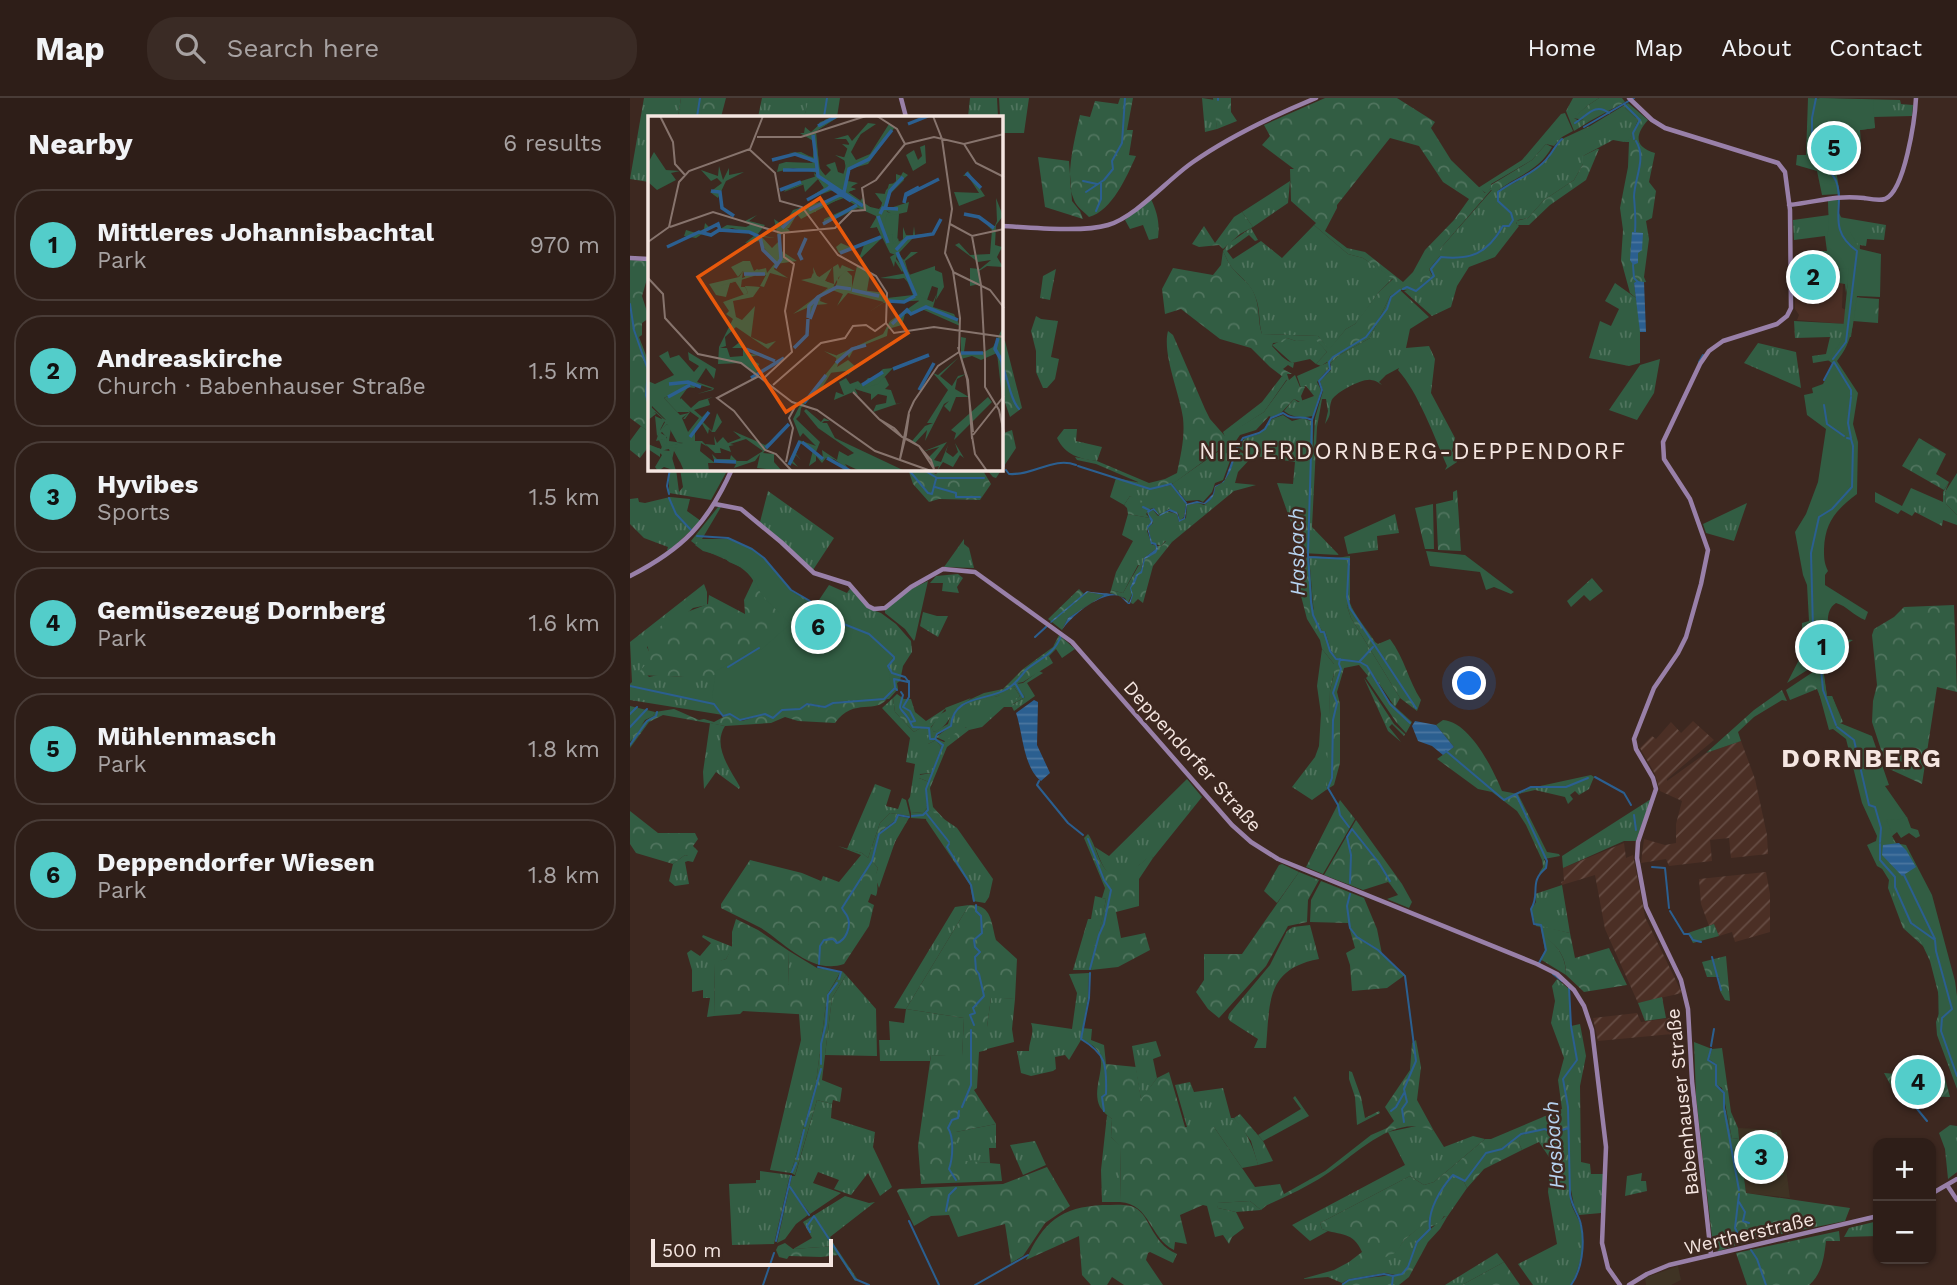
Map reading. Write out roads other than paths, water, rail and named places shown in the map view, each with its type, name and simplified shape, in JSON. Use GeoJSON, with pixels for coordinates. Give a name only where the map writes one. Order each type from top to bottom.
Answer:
{"type":"FeatureCollection","features":[{"type":"Feature","properties":{"kind":"main road"},"geometry":{"type":"LineString","coordinates":[[901,98],[906,116]]}},
{"type":"Feature","properties":{"kind":"main road"},"geometry":{"type":"LineString","coordinates":[[1003,226],[1094,228],[1110,225],[1196,160],[1281,113],[1316,98]]}},
{"type":"Feature","properties":{"kind":"main road"},"geometry":{"type":"LineString","coordinates":[[1629,98],[1652,120],[1665,128],[1778,163],[1785,172],[1789,205],[1838,196],[1885,199],[1892,194],[1910,145],[1916,98]]}},
{"type":"Feature","properties":{"kind":"main road","name":"Babenhauser Straße"},"geometry":{"type":"LineString","coordinates":[[1712,1255],[1693,1092],[1689,1012],[1681,980],[1646,907],[1637,858],[1638,842],[1656,786],[1636,749],[1634,739],[1654,688],[1684,643],[1696,606],[1707,554],[1707,544],[1696,514],[1685,490],[1664,459],[1662,443],[1700,364],[1709,351],[1723,341],[1777,324],[1789,314],[1793,295],[1789,205]]}},
{"type":"Feature","properties":{"kind":"main road"},"geometry":{"type":"LineString","coordinates":[[630,258],[648,259]]}},
{"type":"Feature","properties":{"kind":"main road"},"geometry":{"type":"LineString","coordinates":[[630,576],[675,550],[701,525],[731,471]]}},
{"type":"Feature","properties":{"kind":"main road","name":"Deppendorfer Straße"},"geometry":{"type":"LineString","coordinates":[[715,504],[741,509],[814,573],[849,584],[866,604],[874,609],[885,608],[911,587],[943,569],[975,572],[1072,642],[1232,825],[1251,842],[1292,865],[1539,964],[1557,974],[1574,990],[1584,1006],[1592,1030],[1606,1153],[1602,1243],[1608,1268],[1619,1285]]}},
{"type":"Feature","properties":{"kind":"main road"},"geometry":{"type":"LineString","coordinates":[[1936,1192],[1957,1179]]}},
{"type":"Feature","properties":{"kind":"main road"},"geometry":{"type":"LineString","coordinates":[[1947,1185],[1957,1200]]}},
{"type":"Feature","properties":{"kind":"main road","name":"Wertherstraße"},"geometry":{"type":"LineString","coordinates":[[1629,1285],[1657,1269],[1873,1217]]}},
{"type":"Feature","properties":{"kind":"water"},"geometry":{"type":"Polygon","coordinates":[[[1632,232],[1643,233],[1638,263],[1633,265],[1630,260],[1632,232]]]}},
{"type":"Feature","properties":{"kind":"water"},"geometry":{"type":"Polygon","coordinates":[[[1644,282],[1646,332],[1640,332],[1634,283],[1644,282]]]}},
{"type":"Feature","properties":{"kind":"water"},"geometry":{"type":"Polygon","coordinates":[[[1236,449],[1232,466],[1225,480],[1236,449]]]}},
{"type":"Feature","properties":{"kind":"water"},"geometry":{"type":"Polygon","coordinates":[[[1221,483],[1215,487],[1213,497],[1205,504],[1187,505],[1185,519],[1179,522],[1177,514],[1169,511],[1160,516],[1153,510],[1148,513],[1153,520],[1148,528],[1152,542],[1156,543],[1158,549],[1145,559],[1142,573],[1131,588],[1133,595],[1130,604],[1121,597],[1129,603],[1132,595],[1130,588],[1141,571],[1144,558],[1156,549],[1155,545],[1151,544],[1147,527],[1151,522],[1147,511],[1154,508],[1159,515],[1170,509],[1177,512],[1180,520],[1184,518],[1186,504],[1197,501],[1204,503],[1213,494],[1215,486],[1221,483]]]}},
{"type":"Feature","properties":{"kind":"water"},"geometry":{"type":"Polygon","coordinates":[[[1087,591],[1119,596],[1112,595],[1095,601],[1072,618],[1062,630],[1068,618],[1104,595],[1088,592],[1050,622],[1087,591]]]}},
{"type":"Feature","properties":{"kind":"water"},"geometry":{"type":"Polygon","coordinates":[[[1034,700],[1038,702],[1037,745],[1050,773],[1041,781],[1027,759],[1016,713],[1034,700]]]}},
{"type":"Feature","properties":{"kind":"water"},"geometry":{"type":"Polygon","coordinates":[[[1415,721],[1436,725],[1454,747],[1443,755],[1432,746],[1418,741],[1412,726],[1415,721]]]}},
{"type":"Feature","properties":{"kind":"water"},"geometry":{"type":"Polygon","coordinates":[[[1899,843],[1916,867],[1902,876],[1882,855],[1883,845],[1899,843]]]}},
{"type":"Feature","properties":{"kind":"waterway"},"geometry":{"type":"LineString","coordinates":[[697,116],[700,98]]}},
{"type":"Feature","properties":{"kind":"waterway"},"geometry":{"type":"LineString","coordinates":[[824,116],[827,98]]}},
{"type":"Feature","properties":{"kind":"waterway"},"geometry":{"type":"LineString","coordinates":[[1086,192],[1104,180],[1113,169],[1112,161],[1122,143],[1125,98]]}},
{"type":"Feature","properties":{"kind":"waterway"},"geometry":{"type":"LineString","coordinates":[[1584,127],[1634,98]]}},
{"type":"Feature","properties":{"kind":"waterway"},"geometry":{"type":"LineString","coordinates":[[1816,98],[1812,118],[1812,150],[1836,181],[1839,225],[1847,242],[1857,251],[1846,342],[1833,359]]}},
{"type":"Feature","properties":{"kind":"waterway"},"geometry":{"type":"LineString","coordinates":[[1625,105],[1640,120],[1633,133],[1634,139]]}},
{"type":"Feature","properties":{"kind":"waterway"},"geometry":{"type":"LineString","coordinates":[[1575,123],[1595,109],[1609,113]]}},
{"type":"Feature","properties":{"kind":"waterway"},"geometry":{"type":"LineString","coordinates":[[1403,289],[1407,287],[1416,291],[1434,276],[1431,269],[1441,257],[1470,256],[1491,243],[1503,226],[1509,226],[1513,220],[1511,213],[1498,201],[1498,192],[1538,167],[1562,139]]}},
{"type":"Feature","properties":{"kind":"waterway"},"geometry":{"type":"LineString","coordinates":[[1635,232],[1634,197],[1640,162],[1636,141]]}},
{"type":"Feature","properties":{"kind":"waterway"},"geometry":{"type":"LineString","coordinates":[[1083,181],[1097,184]]}},
{"type":"Feature","properties":{"kind":"waterway"},"geometry":{"type":"LineString","coordinates":[[1096,211],[1101,199],[1101,183]]}},
{"type":"Feature","properties":{"kind":"waterway"},"geometry":{"type":"LineString","coordinates":[[1633,265],[1634,278],[1639,283]]}},
{"type":"Feature","properties":{"kind":"waterway","name":"Hasbach"},"geometry":{"type":"LineString","coordinates":[[1400,290],[1391,297],[1387,309],[1366,337],[1333,357],[1329,362],[1330,369],[1319,381],[1322,390],[1312,420],[1308,554],[1313,615],[1321,632],[1324,632],[1330,651],[1336,659],[1360,662],[1367,666],[1390,704],[1410,723]]}},
{"type":"Feature","properties":{"kind":"waterway"},"geometry":{"type":"LineString","coordinates":[[630,304],[634,330],[648,370]]}},
{"type":"Feature","properties":{"kind":"waterway"},"geometry":{"type":"LineString","coordinates":[[1699,362],[1703,355]]}},
{"type":"Feature","properties":{"kind":"waterway"},"geometry":{"type":"LineString","coordinates":[[1834,362],[1851,390],[1851,395]]}},
{"type":"Feature","properties":{"kind":"waterway"},"geometry":{"type":"LineString","coordinates":[[1824,380],[1833,363]]}},
{"type":"Feature","properties":{"kind":"waterway"},"geometry":{"type":"LineString","coordinates":[[1003,368],[1019,409]]}},
{"type":"Feature","properties":{"kind":"waterway"},"geometry":{"type":"LineString","coordinates":[[648,370],[648,402]]}},
{"type":"Feature","properties":{"kind":"waterway"},"geometry":{"type":"LineString","coordinates":[[1851,397],[1848,423],[1851,438]]}},
{"type":"Feature","properties":{"kind":"waterway"},"geometry":{"type":"LineString","coordinates":[[1824,405],[1827,424],[1844,436]]}},
{"type":"Feature","properties":{"kind":"waterway"},"geometry":{"type":"LineString","coordinates":[[1237,448],[1243,438],[1259,433],[1265,429],[1271,418],[1283,413],[1312,420]]}},
{"type":"Feature","properties":{"kind":"waterway"},"geometry":{"type":"LineString","coordinates":[[1836,725],[1823,690],[1819,647],[1813,629],[1811,553],[1819,517],[1832,509],[1852,487],[1853,446],[1851,439],[1847,438]]}},
{"type":"Feature","properties":{"kind":"waterway"},"geometry":{"type":"LineString","coordinates":[[1003,462],[1004,466]]}},
{"type":"Feature","properties":{"kind":"waterway"},"geometry":{"type":"LineString","coordinates":[[1006,470],[1009,474],[1018,474],[1051,464],[1076,465]]}},
{"type":"Feature","properties":{"kind":"waterway"},"geometry":{"type":"LineString","coordinates":[[1078,466],[1150,489],[1171,484],[1186,503]]}},
{"type":"Feature","properties":{"kind":"waterway"},"geometry":{"type":"LineString","coordinates":[[669,494],[667,486],[670,471]]}},
{"type":"Feature","properties":{"kind":"waterway"},"geometry":{"type":"LineString","coordinates":[[910,471],[928,493],[932,494],[936,479]]}},
{"type":"Feature","properties":{"kind":"waterway"},"geometry":{"type":"LineString","coordinates":[[925,471],[937,478],[984,478]]}},
{"type":"Feature","properties":{"kind":"waterway"},"geometry":{"type":"LineString","coordinates":[[935,487],[956,493],[956,497],[980,497]]}},
{"type":"Feature","properties":{"kind":"waterway"},"geometry":{"type":"LineString","coordinates":[[669,498],[676,514],[691,530]]}},
{"type":"Feature","properties":{"kind":"waterway"},"geometry":{"type":"LineString","coordinates":[[1143,507],[1149,510]]}},
{"type":"Feature","properties":{"kind":"waterway"},"geometry":{"type":"LineString","coordinates":[[697,536],[728,538],[752,549],[764,558],[791,590],[829,612],[826,617],[869,634],[894,657],[888,666],[892,673],[905,677],[908,681]]}},
{"type":"Feature","properties":{"kind":"waterway"},"geometry":{"type":"LineString","coordinates":[[1309,557],[1349,559],[1347,597],[1350,608],[1416,708]]}},
{"type":"Feature","properties":{"kind":"waterway"},"geometry":{"type":"LineString","coordinates":[[1035,637],[1047,626]]}},
{"type":"Feature","properties":{"kind":"waterway"},"geometry":{"type":"LineString","coordinates":[[901,692],[903,695],[900,708],[912,726],[929,728],[930,739],[935,739],[937,734],[951,726],[953,716],[964,704],[1010,687],[1026,670],[1051,652],[1061,636]]}},
{"type":"Feature","properties":{"kind":"waterway"},"geometry":{"type":"LineString","coordinates":[[1360,661],[1373,647]]}},
{"type":"Feature","properties":{"kind":"waterway"},"geometry":{"type":"LineString","coordinates":[[728,667],[759,648]]}},
{"type":"Feature","properties":{"kind":"waterway"},"geometry":{"type":"LineString","coordinates":[[1340,659],[1341,669],[1333,693],[1337,703],[1333,720],[1332,778],[1328,788],[1338,805],[1340,815],[1349,827]]}},
{"type":"Feature","properties":{"kind":"waterway"},"geometry":{"type":"LineString","coordinates":[[895,687],[894,679],[908,682]]}},
{"type":"Feature","properties":{"kind":"waterway"},"geometry":{"type":"LineString","coordinates":[[909,681],[909,697],[903,707],[910,711],[915,721],[910,722]]}},
{"type":"Feature","properties":{"kind":"waterway"},"geometry":{"type":"LineString","coordinates":[[1015,683],[1023,697]]}},
{"type":"Feature","properties":{"kind":"waterway"},"geometry":{"type":"LineString","coordinates":[[630,686],[714,704],[723,716],[730,714],[740,720],[765,714],[773,718],[782,710],[800,709],[807,704],[825,707],[833,703],[884,699],[895,688],[897,690]]}},
{"type":"Feature","properties":{"kind":"waterway"},"geometry":{"type":"LineString","coordinates":[[630,714],[637,707]]}},
{"type":"Feature","properties":{"kind":"waterway"},"geometry":{"type":"LineString","coordinates":[[630,727],[647,709]]}},
{"type":"Feature","properties":{"kind":"waterway"},"geometry":{"type":"LineString","coordinates":[[630,745],[657,712]]}},
{"type":"Feature","properties":{"kind":"waterway"},"geometry":{"type":"LineString","coordinates":[[1837,727],[1854,740],[1869,805],[1875,807],[1881,828],[1880,842]]}},
{"type":"Feature","properties":{"kind":"waterway"},"geometry":{"type":"LineString","coordinates":[[912,816],[923,815],[928,810],[926,789],[943,745],[935,739]]}},
{"type":"Feature","properties":{"kind":"waterway","name":"Hasbach"},"geometry":{"type":"LineString","coordinates":[[1446,751],[1504,800],[1516,794],[1547,861],[1546,868],[1537,878],[1531,909],[1534,924],[1541,925],[1546,950],[1539,963]]}},
{"type":"Feature","properties":{"kind":"waterway"},"geometry":{"type":"LineString","coordinates":[[1595,777],[1624,793],[1631,805]]}},
{"type":"Feature","properties":{"kind":"waterway"},"geometry":{"type":"LineString","coordinates":[[1516,794],[1531,787],[1566,787],[1588,778]]}},
{"type":"Feature","properties":{"kind":"waterway"},"geometry":{"type":"LineString","coordinates":[[1039,781],[1037,785],[1068,823],[1083,835]]}},
{"type":"Feature","properties":{"kind":"waterway"},"geometry":{"type":"LineString","coordinates":[[926,813],[949,842]]}},
{"type":"Feature","properties":{"kind":"waterway"},"geometry":{"type":"LineString","coordinates":[[819,964],[820,946],[824,940],[833,939],[837,943],[847,933],[849,922],[842,908],[872,861],[879,834],[895,822],[898,815],[909,817]]}},
{"type":"Feature","properties":{"kind":"waterway"},"geometry":{"type":"LineString","coordinates":[[1634,815],[1636,830]]}},
{"type":"Feature","properties":{"kind":"waterway"},"geometry":{"type":"LineString","coordinates":[[1350,883],[1351,855],[1347,837],[1352,829],[1390,881]]}},
{"type":"Feature","properties":{"kind":"waterway"},"geometry":{"type":"LineString","coordinates":[[1088,839],[1104,880],[1111,890],[1090,969]]}},
{"type":"Feature","properties":{"kind":"waterway"},"geometry":{"type":"LineString","coordinates":[[949,844],[947,847],[971,885],[974,901]]}},
{"type":"Feature","properties":{"kind":"waterway"},"geometry":{"type":"LineString","coordinates":[[1880,844],[1880,860],[1895,877],[1895,887],[1911,923],[1935,940],[1952,1009],[1942,1018],[1941,1031],[1957,1076]]}},
{"type":"Feature","properties":{"kind":"waterway"},"geometry":{"type":"LineString","coordinates":[[1652,867],[1665,868],[1669,908]]}},
{"type":"Feature","properties":{"kind":"waterway"},"geometry":{"type":"LineString","coordinates":[[1904,875],[1935,939]]}},
{"type":"Feature","properties":{"kind":"waterway"},"geometry":{"type":"LineString","coordinates":[[1350,894],[1347,906],[1350,928],[1357,937],[1378,950],[1404,975]]}},
{"type":"Feature","properties":{"kind":"waterway"},"geometry":{"type":"LineString","coordinates":[[974,1025],[970,1015],[975,1013],[973,1008],[984,996],[976,970],[975,957],[980,952],[975,947],[974,940],[982,933],[981,916],[976,911],[976,905]]}},
{"type":"Feature","properties":{"kind":"waterway"},"geometry":{"type":"LineString","coordinates":[[1670,911],[1684,934],[1689,934],[1693,940],[1701,942]]}},
{"type":"Feature","properties":{"kind":"waterway"},"geometry":{"type":"LineString","coordinates":[[1712,957],[1721,990]]}},
{"type":"Feature","properties":{"kind":"waterway"},"geometry":{"type":"LineString","coordinates":[[818,967],[841,972],[839,979]]}},
{"type":"Feature","properties":{"kind":"waterway"},"geometry":{"type":"LineString","coordinates":[[1090,973],[1089,998],[1081,1039],[1096,1050],[1105,1067],[1106,1094],[1102,1097],[1104,1111]]}},
{"type":"Feature","properties":{"kind":"waterway","name":"Hasbach"},"geometry":{"type":"LineString","coordinates":[[1553,974],[1562,981]]}},
{"type":"Feature","properties":{"kind":"waterway"},"geometry":{"type":"LineString","coordinates":[[1404,1122],[1402,1109],[1407,1102],[1404,1089],[1416,1061],[1405,976]]}},
{"type":"Feature","properties":{"kind":"waterway"},"geometry":{"type":"LineString","coordinates":[[821,1064],[828,995],[837,983]]}},
{"type":"Feature","properties":{"kind":"waterway","name":"Hasbach"},"geometry":{"type":"LineString","coordinates":[[1569,987],[1571,1026],[1577,1060],[1563,1079],[1568,1107],[1570,1194],[1580,1221],[1583,1240],[1580,1264],[1571,1285]]}},
{"type":"Feature","properties":{"kind":"waterway"},"geometry":{"type":"LineString","coordinates":[[1711,1046],[1714,1029]]}},
{"type":"Feature","properties":{"kind":"waterway"},"geometry":{"type":"LineString","coordinates":[[962,1107],[971,1085],[971,1030]]}},
{"type":"Feature","properties":{"kind":"waterway"},"geometry":{"type":"LineString","coordinates":[[1711,1049],[1708,1060],[1716,1065],[1716,1085],[1724,1093],[1724,1108],[1739,1190]]}},
{"type":"Feature","properties":{"kind":"waterway"},"geometry":{"type":"LineString","coordinates":[[805,1126],[821,1069]]}},
{"type":"Feature","properties":{"kind":"waterway"},"geometry":{"type":"LineString","coordinates":[[1391,1111],[1404,1093]]}},
{"type":"Feature","properties":{"kind":"waterway"},"geometry":{"type":"LineString","coordinates":[[1896,1096],[1909,1099],[1927,1121]]}},
{"type":"Feature","properties":{"kind":"waterway"},"geometry":{"type":"LineString","coordinates":[[956,1180],[949,1169],[952,1148],[948,1128],[952,1120],[958,1118],[959,1111]]}},
{"type":"Feature","properties":{"kind":"waterway"},"geometry":{"type":"LineString","coordinates":[[1343,1284],[1349,1280],[1384,1274],[1402,1274],[1408,1267],[1417,1242],[1430,1229],[1436,1200],[1453,1175],[1465,1181],[1486,1153],[1502,1149],[1521,1134],[1545,1129],[1552,1134],[1568,1128]]}},
{"type":"Feature","properties":{"kind":"waterway"},"geometry":{"type":"LineString","coordinates":[[797,1159],[804,1130]]}},
{"type":"Feature","properties":{"kind":"waterway"},"geometry":{"type":"LineString","coordinates":[[792,1172],[796,1163]]}},
{"type":"Feature","properties":{"kind":"waterway"},"geometry":{"type":"LineString","coordinates":[[776,1241],[791,1176]]}},
{"type":"Feature","properties":{"kind":"waterway"},"geometry":{"type":"LineString","coordinates":[[790,1187],[809,1215]]}},
{"type":"Feature","properties":{"kind":"waterway"},"geometry":{"type":"LineString","coordinates":[[946,1211],[949,1195],[956,1188]]}},
{"type":"Feature","properties":{"kind":"waterway"},"geometry":{"type":"LineString","coordinates":[[1739,1194],[1735,1228],[1742,1242]]}},
{"type":"Feature","properties":{"kind":"waterway"},"geometry":{"type":"LineString","coordinates":[[1739,1202],[1745,1212],[1743,1221],[1749,1223]]}},
{"type":"Feature","properties":{"kind":"waterway"},"geometry":{"type":"LineString","coordinates":[[810,1232],[807,1226],[814,1216],[855,1279],[869,1285]]}},
{"type":"Feature","properties":{"kind":"waterway"},"geometry":{"type":"LineString","coordinates":[[909,1221],[939,1285]]}},
{"type":"Feature","properties":{"kind":"waterway"},"geometry":{"type":"LineString","coordinates":[[1751,1250],[1766,1285]]}},
{"type":"Feature","properties":{"kind":"waterway"},"geometry":{"type":"LineString","coordinates":[[763,1285],[774,1253]]}},
{"type":"Feature","properties":{"kind":"waterway"},"geometry":{"type":"LineString","coordinates":[[975,1285],[1028,1255]]}},
{"type":"Feature","properties":{"kind":"waterway"},"geometry":{"type":"LineString","coordinates":[[1392,1285],[1393,1276]]}},
{"type":"Feature","properties":{"kind":"place","name":"Mühlenmasch"},"geometry":{"type":"Point","coordinates":[1834,148]}},
{"type":"Feature","properties":{"kind":"place","name":"Andreaskirche"},"geometry":{"type":"Point","coordinates":[1813,277]}},
{"type":"Feature","properties":{"kind":"place","name":"Deppendorfer Wiesen"},"geometry":{"type":"Point","coordinates":[818,627]}},
{"type":"Feature","properties":{"kind":"place","name":"Mittleres Johannisbachtal"},"geometry":{"type":"Point","coordinates":[1822,647]}},
{"type":"Feature","properties":{"kind":"place","name":"Gemüsezeug Dornberg"},"geometry":{"type":"Point","coordinates":[1918,1082]}},
{"type":"Feature","properties":{"kind":"place","name":"Hyvibes"},"geometry":{"type":"Point","coordinates":[1761,1157]}},
{"type":"Feature","properties":{"kind":"district","name":"NIEDERDORNBERG-DEPPENDORF"},"geometry":{"type":"Point","coordinates":[1413,451]}},
{"type":"Feature","properties":{"kind":"district","name":"DORNBERG"},"geometry":{"type":"Point","coordinates":[1862,758]}}]}
